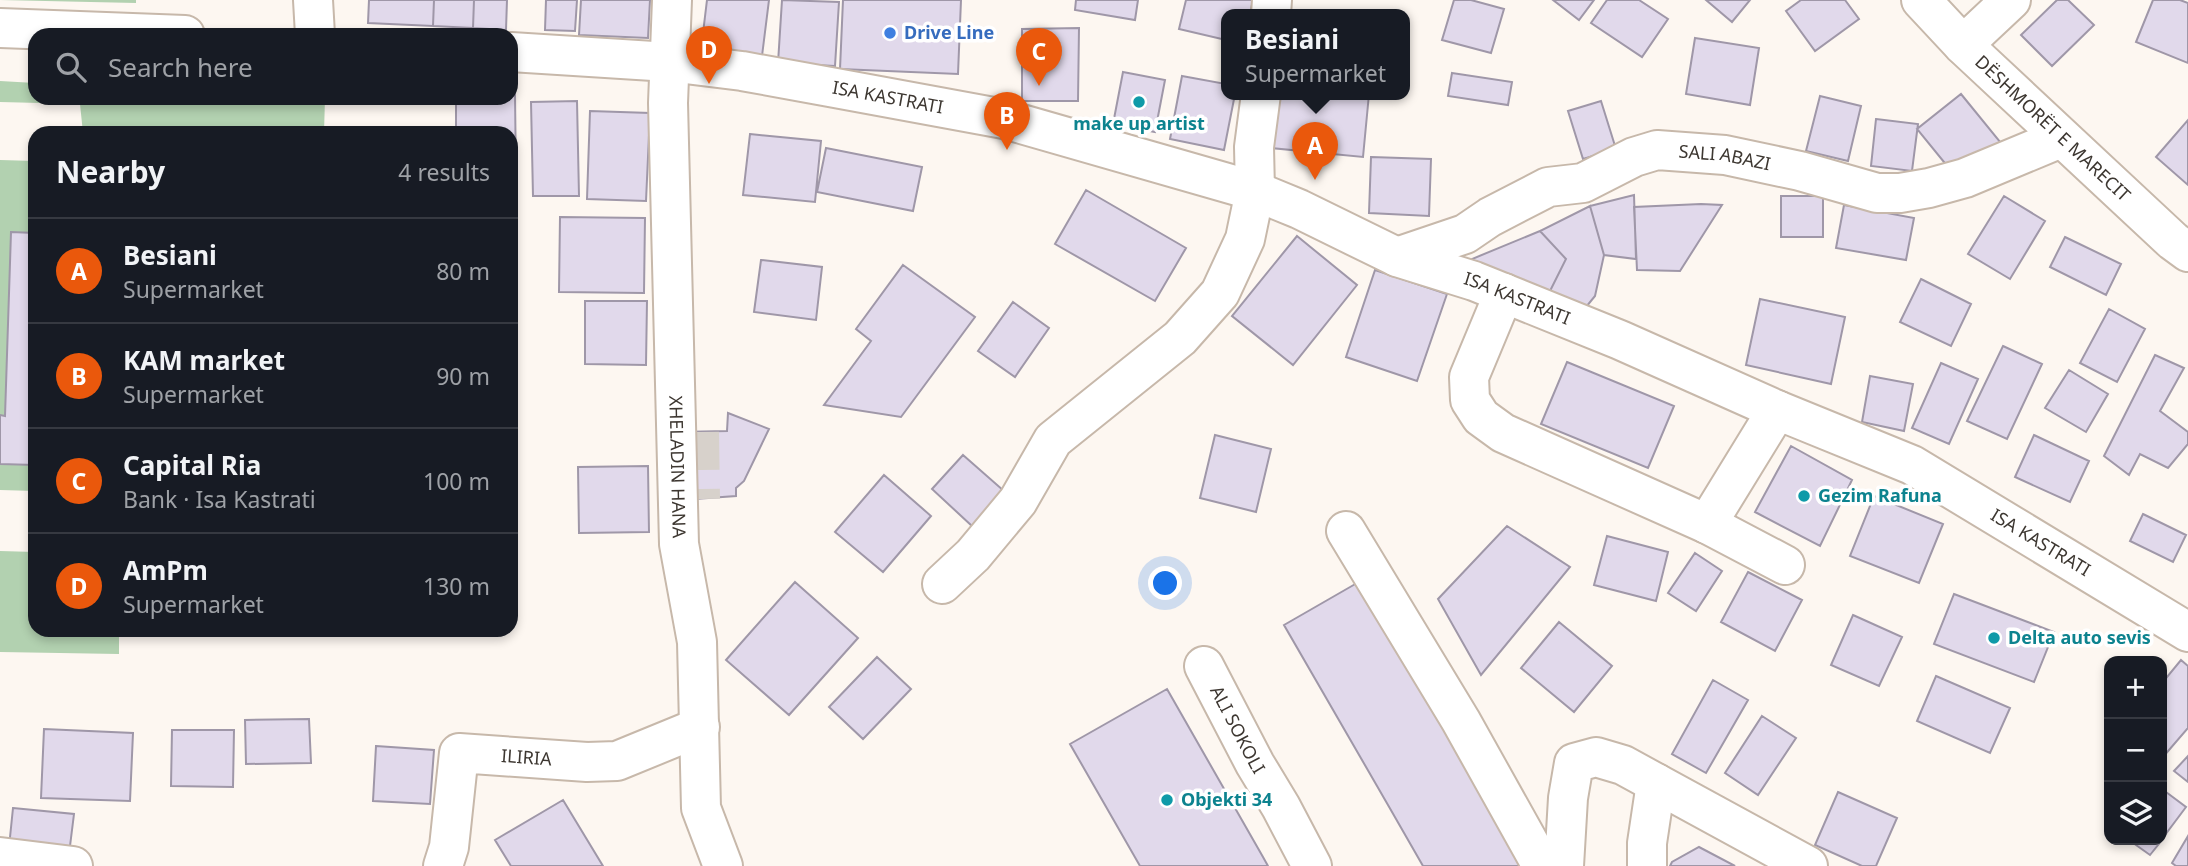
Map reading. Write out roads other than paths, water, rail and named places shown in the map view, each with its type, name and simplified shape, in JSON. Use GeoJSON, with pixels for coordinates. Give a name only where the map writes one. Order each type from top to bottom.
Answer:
{"type":"FeatureCollection","features":[{"type":"Feature","properties":{"kind":"street"},"geometry":{"type":"LineString","coordinates":[[313,0],[315,28]]}},
{"type":"Feature","properties":{"kind":"street","name":"XHELADIN HANA"},"geometry":{"type":"LineString","coordinates":[[673,0],[668,103],[679,544],[697,642],[701,808],[723,866]]}},
{"type":"Feature","properties":{"kind":"street","name":"DËSHMORËT E MARECIT"},"geometry":{"type":"LineString","coordinates":[[1922,0],[1963,45],[2061,138],[2188,252]]}},
{"type":"Feature","properties":{"kind":"street"},"geometry":{"type":"LineString","coordinates":[[1963,45],[2011,0]]}},
{"type":"Feature","properties":{"kind":"street"},"geometry":{"type":"LineString","coordinates":[[0,28],[28,29]]}},
{"type":"Feature","properties":{"kind":"street","name":"ISA KASTRATI"},"geometry":{"type":"LineString","coordinates":[[518,52],[669,62],[742,71],[1004,119],[1255,191],[1299,209],[1397,257],[1504,293],[1912,465],[2188,632]]}},
{"type":"Feature","properties":{"kind":"street"},"geometry":{"type":"LineString","coordinates":[[942,584],[973,555],[1018,502],[1053,440],[1180,338],[1220,293],[1245,239],[1255,191],[1254,147],[1260,100]]}},
{"type":"Feature","properties":{"kind":"street","name":"SALI ABAZI"},"geometry":{"type":"LineString","coordinates":[[1397,257],[1465,234],[1490,217],[1548,187],[1583,183],[1634,157],[1657,150],[1726,155],[1800,171],[1877,194],[1929,188],[1965,178],[2061,138]]}},
{"type":"Feature","properties":{"kind":"street"},"geometry":{"type":"LineString","coordinates":[[1504,293],[1469,377],[1470,400],[1481,417],[1503,433],[1707,524],[1786,565]]}},
{"type":"Feature","properties":{"kind":"street"},"geometry":{"type":"LineString","coordinates":[[673,355],[699,432]]}},
{"type":"Feature","properties":{"kind":"street"},"geometry":{"type":"LineString","coordinates":[[1707,524],[1777,410]]}},
{"type":"Feature","properties":{"kind":"street"},"geometry":{"type":"LineString","coordinates":[[679,544],[701,499]]}},
{"type":"Feature","properties":{"kind":"street"},"geometry":{"type":"LineString","coordinates":[[1346,531],[1461,720],[1542,866]]}},
{"type":"Feature","properties":{"kind":"street","name":"ALI SOKOLI"},"geometry":{"type":"LineString","coordinates":[[1204,666],[1312,866]]}},
{"type":"Feature","properties":{"kind":"street","name":"ILIRIA"},"geometry":{"type":"LineString","coordinates":[[443,866],[449,847],[459,753],[587,762],[617,761],[700,727]]}},
{"type":"Feature","properties":{"kind":"street"},"geometry":{"type":"LineString","coordinates":[[1564,866],[1568,798],[1574,763],[1596,757],[1623,765],[1808,866]]}},
{"type":"Feature","properties":{"kind":"street"},"geometry":{"type":"LineString","coordinates":[[1647,866],[1647,843],[1656,783]]}},
{"type":"Feature","properties":{"kind":"street"},"geometry":{"type":"LineString","coordinates":[[0,858],[73,866]]}},
{"type":"Feature","properties":{"kind":"tunnel"},"geometry":{"type":"LineString","coordinates":[[700,432],[701,499]]}},
{"type":"Feature","properties":{"kind":"place","name":"Drive Line"},"geometry":{"type":"Point","coordinates":[890,33]}},
{"type":"Feature","properties":{"kind":"place","name":"AmPm"},"geometry":{"type":"Point","coordinates":[709,84]}},
{"type":"Feature","properties":{"kind":"place","name":"Capital Ria"},"geometry":{"type":"Point","coordinates":[1039,86]}},
{"type":"Feature","properties":{"kind":"place","name":"make up artist"},"geometry":{"type":"Point","coordinates":[1139,102]}},
{"type":"Feature","properties":{"kind":"place","name":"KAM market"},"geometry":{"type":"Point","coordinates":[1007,150]}},
{"type":"Feature","properties":{"kind":"place","name":"Besiani"},"geometry":{"type":"Point","coordinates":[1315,180]}},
{"type":"Feature","properties":{"kind":"place","name":"Gezim Rafuna"},"geometry":{"type":"Point","coordinates":[1804,496]}},
{"type":"Feature","properties":{"kind":"place","name":"Delta auto sevis"},"geometry":{"type":"Point","coordinates":[1994,638]}},
{"type":"Feature","properties":{"kind":"place","name":"Objekti 34"},"geometry":{"type":"Point","coordinates":[1167,800]}}]}
